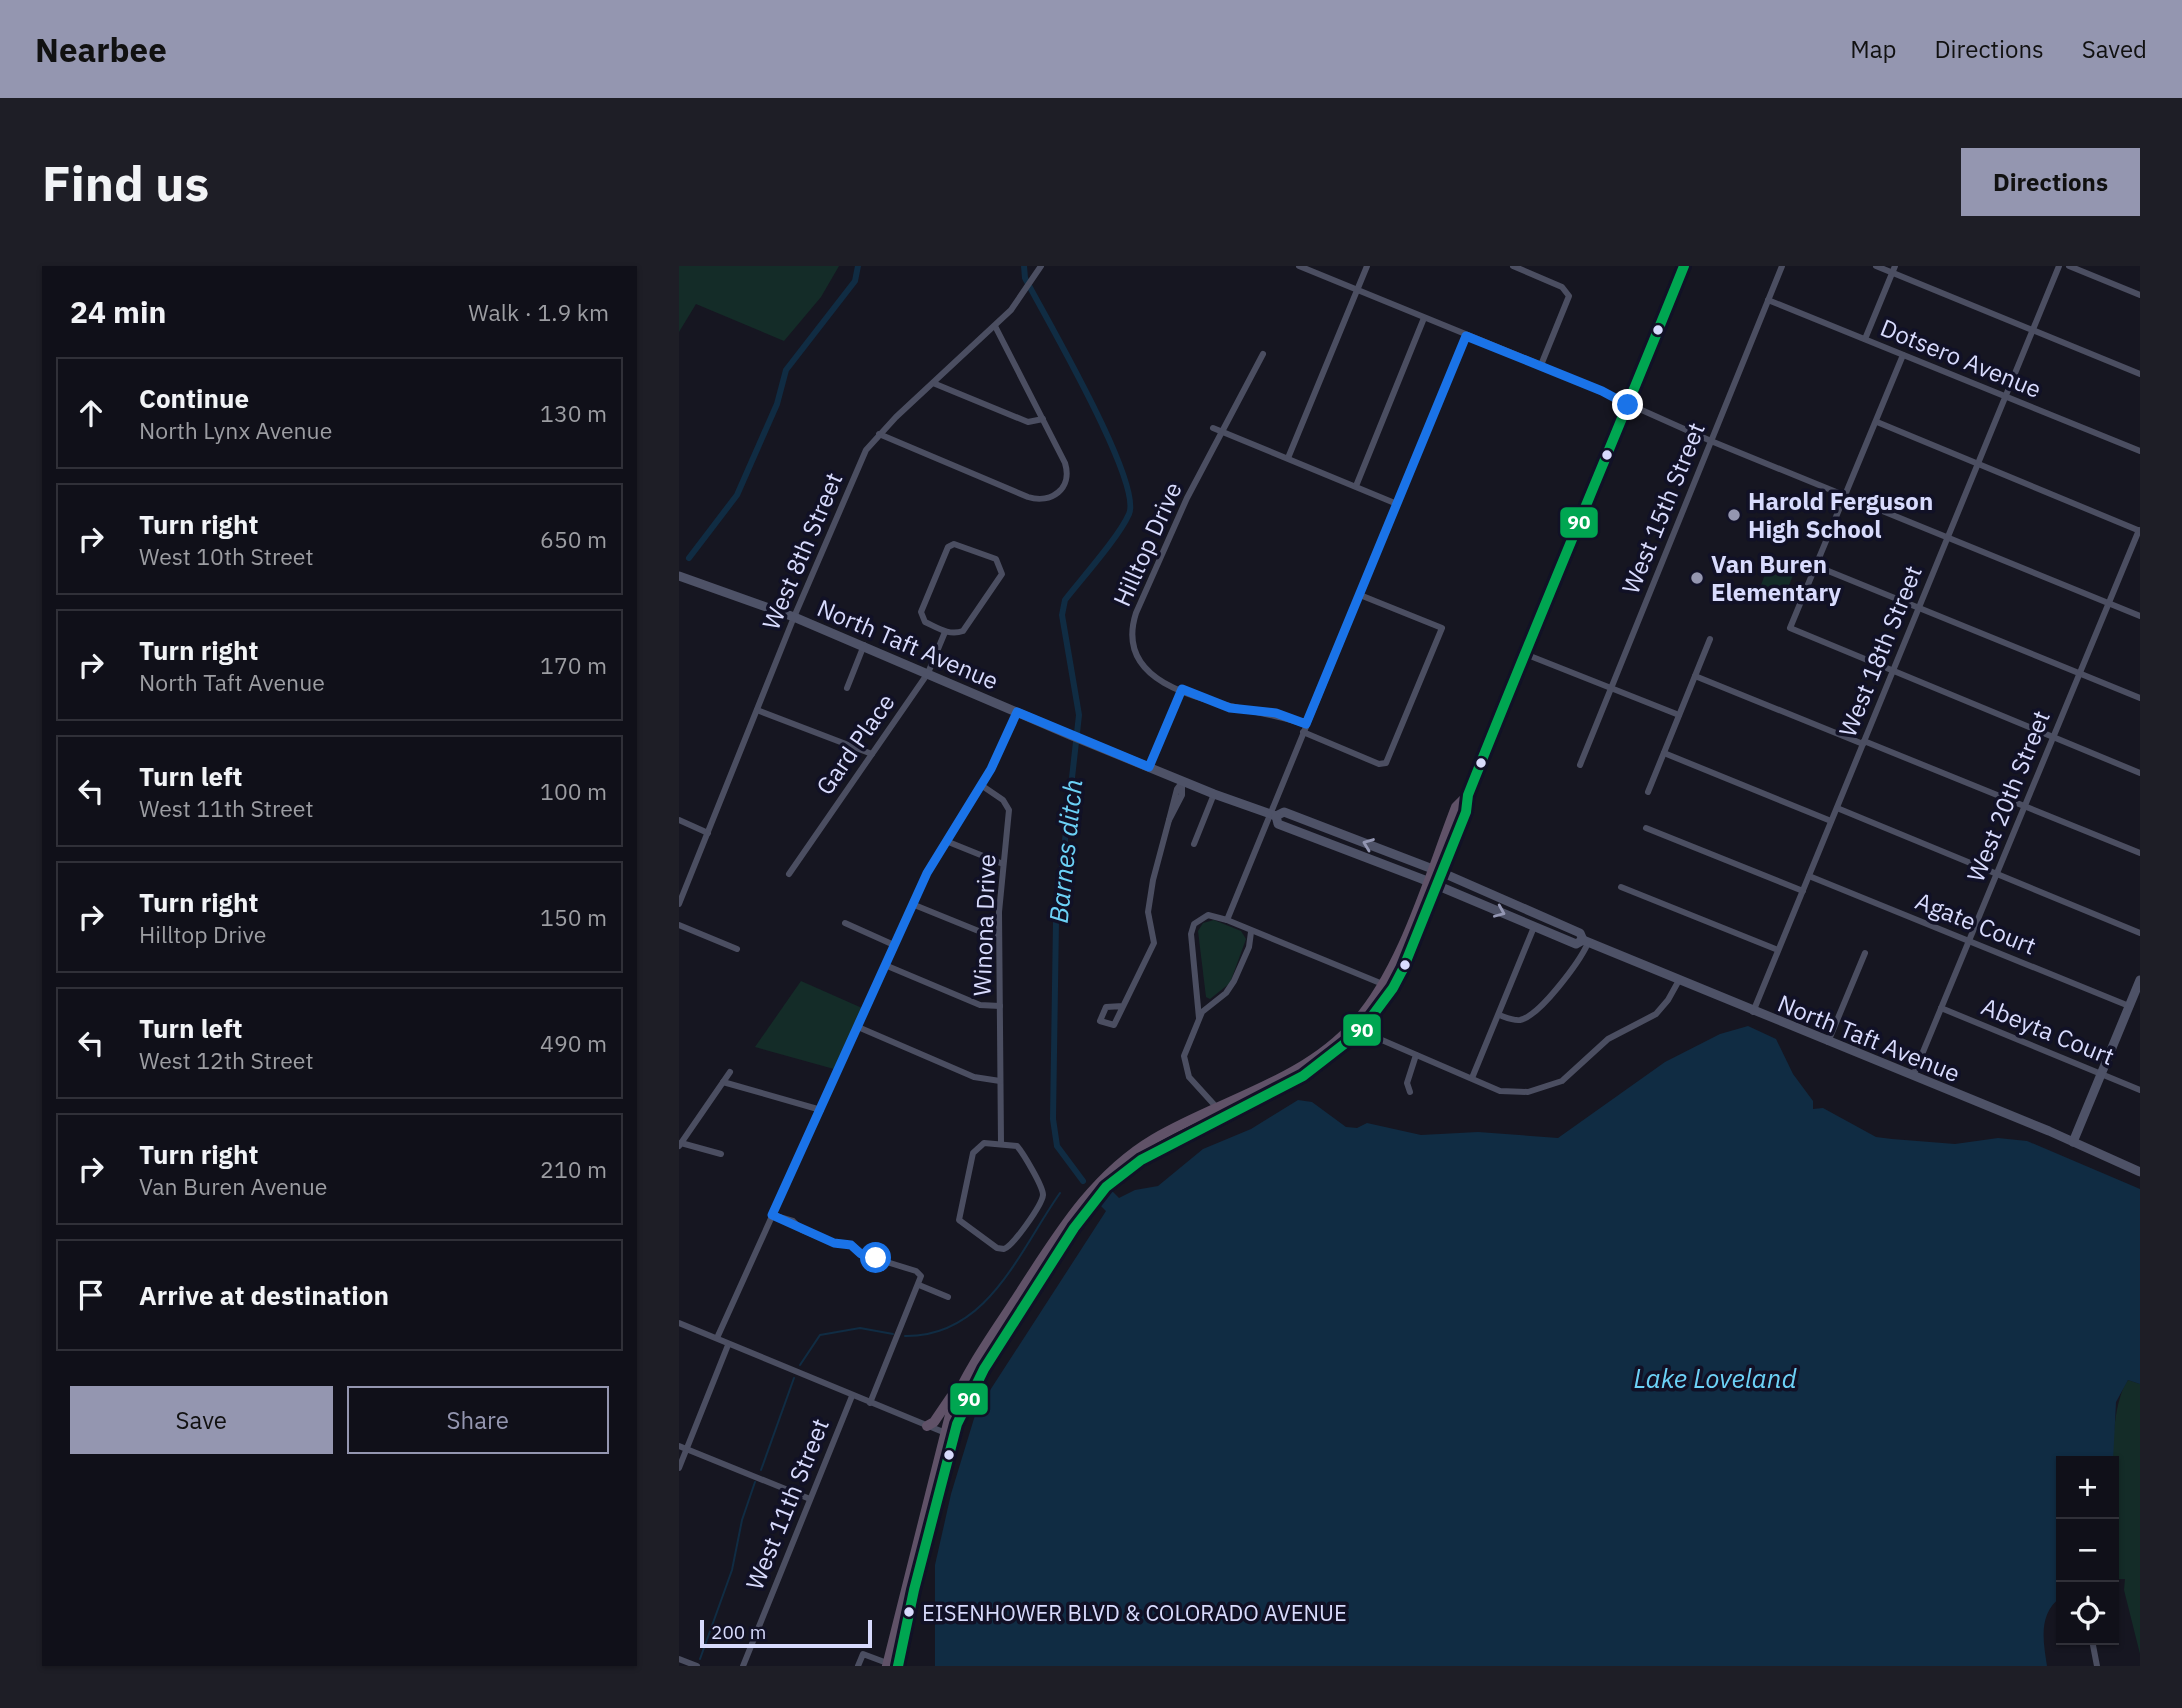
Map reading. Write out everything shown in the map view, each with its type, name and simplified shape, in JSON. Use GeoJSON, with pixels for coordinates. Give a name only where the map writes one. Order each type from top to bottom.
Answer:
{"type":"FeatureCollection","features":[{"type":"Feature","properties":{"kind":"highway"},"geometry":{"type":"LineString","coordinates":[[891,1665],[960,1388],[1070,1217],[1098,1183],[1153,1139],[1303,1076],[1357,1028],[1388,986],[1437,871],[1456,807],[1468,795],[1523,653],[1685,266]]}},
{"type":"Feature","properties":{"kind":"highway"},"geometry":{"type":"LineString","coordinates":[[948,1434],[997,1348],[1074,1228],[1106,1187],[1159,1149],[1221,1112]]}},
{"type":"Feature","properties":{"kind":"highway"},"geometry":{"type":"LineString","coordinates":[[927,1426],[935,1422],[954,1391],[960,1388]]}},
{"type":"Feature","properties":{"kind":"main road","name":"North Taft Avenue"},"geometry":{"type":"LineString","coordinates":[[679,576],[864,645],[1183,783],[1273,814],[1285,812],[1437,871],[1580,933],[1585,942]]}},
{"type":"Feature","properties":{"kind":"main road","name":"North Taft Avenue"},"geometry":{"type":"LineString","coordinates":[[1273,814],[1278,824],[1576,944],[1585,942],[2140,1172]]}},
{"type":"Feature","properties":{"kind":"main road"},"geometry":{"type":"LineString","coordinates":[[2073,1142],[2133,1005],[2140,980]]}},
{"type":"Feature","properties":{"kind":"street","name":"West 8th Street"},"geometry":{"type":"LineString","coordinates":[[679,904],[794,617],[859,465],[879,434],[995,326],[1023,294],[1041,266]]}},
{"type":"Feature","properties":{"kind":"street"},"geometry":{"type":"LineString","coordinates":[[1299,266],[1620,398],[1628,405],[1711,441],[2140,616]]}},
{"type":"Feature","properties":{"kind":"street"},"geometry":{"type":"LineString","coordinates":[[1288,458],[1367,266]]}},
{"type":"Feature","properties":{"kind":"street"},"geometry":{"type":"LineString","coordinates":[[1513,266],[1562,287],[1569,296],[1541,365]]}},
{"type":"Feature","properties":{"kind":"street","name":"West 15th Street"},"geometry":{"type":"LineString","coordinates":[[1580,765],[1782,266]]}},
{"type":"Feature","properties":{"kind":"street"},"geometry":{"type":"LineString","coordinates":[[1876,266],[1893,269],[2140,374]]}},
{"type":"Feature","properties":{"kind":"street","name":"West 18th Street"},"geometry":{"type":"LineString","coordinates":[[1753,1012],[2059,266]]}},
{"type":"Feature","properties":{"kind":"street"},"geometry":{"type":"LineString","coordinates":[[2069,266],[2140,295]]}},
{"type":"Feature","properties":{"kind":"street"},"geometry":{"type":"LineString","coordinates":[[1865,339],[1893,269]]}},
{"type":"Feature","properties":{"kind":"street","name":"Dotsero Avenue"},"geometry":{"type":"LineString","coordinates":[[1768,300],[2140,452]]}},
{"type":"Feature","properties":{"kind":"street"},"geometry":{"type":"LineString","coordinates":[[1356,486],[1424,318]]}},
{"type":"Feature","properties":{"kind":"street"},"geometry":{"type":"LineString","coordinates":[[879,434],[1028,497],[1045,500],[1060,491],[1066,481],[1066,466],[995,326]]}},
{"type":"Feature","properties":{"kind":"street"},"geometry":{"type":"LineString","coordinates":[[1227,920],[1273,814],[1304,728],[1466,336]]}},
{"type":"Feature","properties":{"kind":"street","name":"Hilltop Drive"},"geometry":{"type":"LineString","coordinates":[[1263,354],[1187,498],[1132,628],[1133,649],[1143,669],[1182,689],[1230,708],[1276,713],[1353,753],[1379,764],[1386,763],[1442,628],[1360,595]]}},
{"type":"Feature","properties":{"kind":"street"},"geometry":{"type":"LineString","coordinates":[[1903,355],[1790,628],[2140,772]]}},
{"type":"Feature","properties":{"kind":"street"},"geometry":{"type":"LineString","coordinates":[[933,383],[1028,422],[1043,419]]}},
{"type":"Feature","properties":{"kind":"street"},"geometry":{"type":"LineString","coordinates":[[1877,422],[2139,530]]}},
{"type":"Feature","properties":{"kind":"street"},"geometry":{"type":"LineString","coordinates":[[1213,428],[1397,504]]}},
{"type":"Feature","properties":{"kind":"street","name":"West 20th Street"},"geometry":{"type":"LineString","coordinates":[[1913,1076],[2139,530]]}},
{"type":"Feature","properties":{"kind":"street"},"geometry":{"type":"LineString","coordinates":[[959,545],[996,559],[1003,574],[963,631],[945,632],[925,622],[921,612],[948,547],[959,545]]}},
{"type":"Feature","properties":{"kind":"street"},"geometry":{"type":"LineString","coordinates":[[1816,566],[2140,698]]}},
{"type":"Feature","properties":{"kind":"street","name":"Gard Place"},"geometry":{"type":"LineString","coordinates":[[789,874],[928,673],[945,632]]}},
{"type":"Feature","properties":{"kind":"street"},"geometry":{"type":"LineString","coordinates":[[1648,792],[1710,639]]}},
{"type":"Feature","properties":{"kind":"street"},"geometry":{"type":"LineString","coordinates":[[847,688],[864,645]]}},
{"type":"Feature","properties":{"kind":"street"},"geometry":{"type":"LineString","coordinates":[[1523,653],[1679,715]]}},
{"type":"Feature","properties":{"kind":"street"},"geometry":{"type":"LineString","coordinates":[[1695,676],[2140,853]]}},
{"type":"Feature","properties":{"kind":"street"},"geometry":{"type":"LineString","coordinates":[[1149,767],[1182,689]]}},
{"type":"Feature","properties":{"kind":"street"},"geometry":{"type":"LineString","coordinates":[[757,710],[872,754]]}},
{"type":"Feature","properties":{"kind":"street"},"geometry":{"type":"LineString","coordinates":[[717,1338],[912,904],[946,841],[981,785],[1017,712]]}},
{"type":"Feature","properties":{"kind":"street"},"geometry":{"type":"LineString","coordinates":[[1664,753],[1831,821]]}},
{"type":"Feature","properties":{"kind":"street"},"geometry":{"type":"LineString","coordinates":[[1123,1006],[1154,943],[1148,912],[1153,880],[1177,789],[1183,783]]}},
{"type":"Feature","properties":{"kind":"street","name":"Winona Drive"},"geometry":{"type":"LineString","coordinates":[[981,785],[1008,807],[999,934],[1001,1143]]}},
{"type":"Feature","properties":{"kind":"street"},"geometry":{"type":"LineString","coordinates":[[1194,844],[1214,794]]}},
{"type":"Feature","properties":{"kind":"street"},"geometry":{"type":"LineString","coordinates":[[1837,808],[2140,933]]}},
{"type":"Feature","properties":{"kind":"street"},"geometry":{"type":"LineString","coordinates":[[679,820],[708,833]]}},
{"type":"Feature","properties":{"kind":"street"},"geometry":{"type":"LineString","coordinates":[[1646,828],[1803,891]]}},
{"type":"Feature","properties":{"kind":"street"},"geometry":{"type":"LineString","coordinates":[[946,841],[1003,864]]}},
{"type":"Feature","properties":{"kind":"street","name":"Agate Court"},"geometry":{"type":"LineString","coordinates":[[1809,876],[2133,1005]]}},
{"type":"Feature","properties":{"kind":"street"},"geometry":{"type":"LineString","coordinates":[[1621,887],[1778,950]]}},
{"type":"Feature","properties":{"kind":"street"},"geometry":{"type":"LineString","coordinates":[[912,904],[981,933],[999,934]]}},
{"type":"Feature","properties":{"kind":"street"},"geometry":{"type":"LineString","coordinates":[[1199,1018],[1192,929],[1204,916],[1227,920],[1388,986]]}},
{"type":"Feature","properties":{"kind":"street"},"geometry":{"type":"LineString","coordinates":[[845,923],[894,945]]}},
{"type":"Feature","properties":{"kind":"street"},"geometry":{"type":"LineString","coordinates":[[679,925],[737,949]]}},
{"type":"Feature","properties":{"kind":"street"},"geometry":{"type":"LineString","coordinates":[[1472,1078],[1534,926]]}},
{"type":"Feature","properties":{"kind":"street"},"geometry":{"type":"LineString","coordinates":[[1221,1112],[1189,1077],[1183,1062],[1205,1007],[1226,993],[1234,981],[1247,952],[1251,932]]}},
{"type":"Feature","properties":{"kind":"street"},"geometry":{"type":"LineString","coordinates":[[1499,1015],[1516,1020],[1529,1015],[1571,972],[1585,942]]}},
{"type":"Feature","properties":{"kind":"street"},"geometry":{"type":"LineString","coordinates":[[1828,1042],[1865,953]]}},
{"type":"Feature","properties":{"kind":"street"},"geometry":{"type":"LineString","coordinates":[[885,965],[980,1005],[1000,1006]]}},
{"type":"Feature","properties":{"kind":"street"},"geometry":{"type":"LineString","coordinates":[[1357,1028],[1500,1091],[1518,1093],[1562,1081],[1608,1039],[1660,1011],[1678,982]]}},
{"type":"Feature","properties":{"kind":"street","name":"Abeyta Court"},"geometry":{"type":"LineString","coordinates":[[1941,1008],[2140,1090]]}},
{"type":"Feature","properties":{"kind":"street"},"geometry":{"type":"LineString","coordinates":[[858,1027],[974,1077],[1000,1081]]}},
{"type":"Feature","properties":{"kind":"street"},"geometry":{"type":"LineString","coordinates":[[1410,1092],[1407,1083],[1416,1055]]}},
{"type":"Feature","properties":{"kind":"street"},"geometry":{"type":"LineString","coordinates":[[721,1154],[680,1145],[730,1072]]}},
{"type":"Feature","properties":{"kind":"street"},"geometry":{"type":"LineString","coordinates":[[723,1083],[821,1110]]}},
{"type":"Feature","properties":{"kind":"street"},"geometry":{"type":"LineString","coordinates":[[984,1143],[1001,1143],[1020,1148],[1043,1195],[1012,1245],[1004,1249],[997,1248],[963,1226],[958,1215],[974,1150],[984,1143]]}},
{"type":"Feature","properties":{"kind":"street"},"geometry":{"type":"LineString","coordinates":[[772,1215],[793,1221],[802,1230],[834,1243],[851,1245],[861,1254],[919,1273],[919,1285],[870,1403]]}},
{"type":"Feature","properties":{"kind":"street"},"geometry":{"type":"LineString","coordinates":[[919,1285],[948,1297]]}},
{"type":"Feature","properties":{"kind":"street"},"geometry":{"type":"LineString","coordinates":[[679,1323],[948,1434]]}},
{"type":"Feature","properties":{"kind":"street"},"geometry":{"type":"LineString","coordinates":[[679,1468],[728,1345]]}},
{"type":"Feature","properties":{"kind":"street","name":"West 11th Street"},"geometry":{"type":"LineString","coordinates":[[743,1666],[852,1396]]}},
{"type":"Feature","properties":{"kind":"street"},"geometry":{"type":"LineString","coordinates":[[679,1446],[810,1499]]}},
{"type":"Feature","properties":{"kind":"street"},"geometry":{"type":"LineString","coordinates":[[2093,1645],[2097,1666]]}},
{"type":"Feature","properties":{"kind":"street"},"geometry":{"type":"LineString","coordinates":[[858,1666],[863,1654],[891,1665]]}},
{"type":"Feature","properties":{"kind":"street"},"geometry":{"type":"LineString","coordinates":[[679,1659],[697,1666]]}},
{"type":"Feature","properties":{"kind":"green space"},"geometry":{"type":"Polygon","coordinates":[[[679,266],[839,266],[821,297],[784,341],[696,304],[679,332],[679,266]]]}},
{"type":"Feature","properties":{"kind":"green space"},"geometry":{"type":"Polygon","coordinates":[[[1786,558],[1798,563],[1783,600],[1759,590],[1766,572],[1786,558]]]}},
{"type":"Feature","properties":{"kind":"green space"},"geometry":{"type":"Polygon","coordinates":[[[1214,920],[1241,931],[1246,939],[1230,983],[1210,999],[1206,997],[1198,931],[1203,923],[1214,920]]]}},
{"type":"Feature","properties":{"kind":"green space"},"geometry":{"type":"Polygon","coordinates":[[[801,981],[862,1008],[834,1069],[755,1047],[801,981]]]}},
{"type":"Feature","properties":{"kind":"green space"},"geometry":{"type":"Polygon","coordinates":[[[2128,1380],[2140,1384],[2140,1654],[2124,1590],[2125,1579],[2119,1579],[2119,1456],[2113,1456],[2121,1396],[2128,1380]]]}},
{"type":"Feature","properties":{"kind":"water","name":"Lake Loveland"},"geometry":{"type":"Polygon","coordinates":[[[1748,1026],[1776,1039],[1793,1074],[1813,1101],[1813,1109],[1823,1108],[1876,1137],[1955,1144],[1998,1138],[2027,1141],[2140,1189],[2140,1384],[2128,1380],[2116,1402],[2113,1456],[2056,1456],[2056,1602],[2045,1619],[2047,1666],[935,1666],[935,1565],[951,1494],[976,1412],[1106,1211],[1099,1204],[1111,1190],[1119,1198],[1135,1190],[1158,1186],[1203,1149],[1251,1129],[1298,1100],[1312,1102],[1346,1127],[1357,1128],[1367,1123],[1421,1135],[1478,1132],[1558,1138],[1665,1062],[1720,1034],[1748,1026]]]}},
{"type":"Feature","properties":{"kind":"waterway"},"geometry":{"type":"LineString","coordinates":[[689,558],[737,495],[777,404],[786,370],[855,281],[858,266]]}},
{"type":"Feature","properties":{"kind":"waterway","name":"Barnes ditch"},"geometry":{"type":"LineString","coordinates":[[1024,266],[1025,278],[1107,435],[1129,496],[1129,514],[1124,523],[1065,600],[1062,615],[1079,715],[1056,921],[1053,1119],[1057,1146],[1083,1181]]}},
{"type":"Feature","properties":{"kind":"waterway"},"geometry":{"type":"LineString","coordinates":[[905,1336],[934,1333],[958,1322],[980,1306],[1015,1264],[1060,1193]]}},
{"type":"Feature","properties":{"kind":"waterway"},"geometry":{"type":"LineString","coordinates":[[800,1365],[820,1335],[860,1328],[893,1334]]}},
{"type":"Feature","properties":{"kind":"waterway"},"geometry":{"type":"LineString","coordinates":[[761,1470],[794,1378]]}},
{"type":"Feature","properties":{"kind":"waterway"},"geometry":{"type":"LineString","coordinates":[[700,1659],[732,1570],[742,1520],[755,1482]]}},
{"type":"Feature","properties":{"kind":"transit line","name":"90"},"geometry":{"type":"LineString","coordinates":[[898,1666],[914,1590],[957,1424],[984,1369],[1074,1228],[1106,1187],[1141,1160],[1303,1076],[1361,1031],[1393,988],[1466,812],[1468,795],[1494,729],[1684,266]]}},
{"type":"Feature","properties":{"kind":"place","name":"Harold Ferguson High School"},"geometry":{"type":"Point","coordinates":[1734,515]}},
{"type":"Feature","properties":{"kind":"place","name":"Van Buren Elementary"},"geometry":{"type":"Point","coordinates":[1697,578]}},
{"type":"Feature","properties":{"kind":"place","name":"EISENHOWER BLVD & COLORADO AVENUE"},"geometry":{"type":"Point","coordinates":[909,1612]}},
{"type":"Feature","properties":{"kind":"route"},"geometry":{"type":"LineString","coordinates":[[876,1258],[861,1254],[846,1243],[834,1243],[802,1230],[793,1221],[772,1215],[927,873],[991,769],[1017,712],[1149,767],[1182,689],[1230,708],[1276,713],[1306,724],[1466,336],[1620,398],[1628,405]]}}]}
